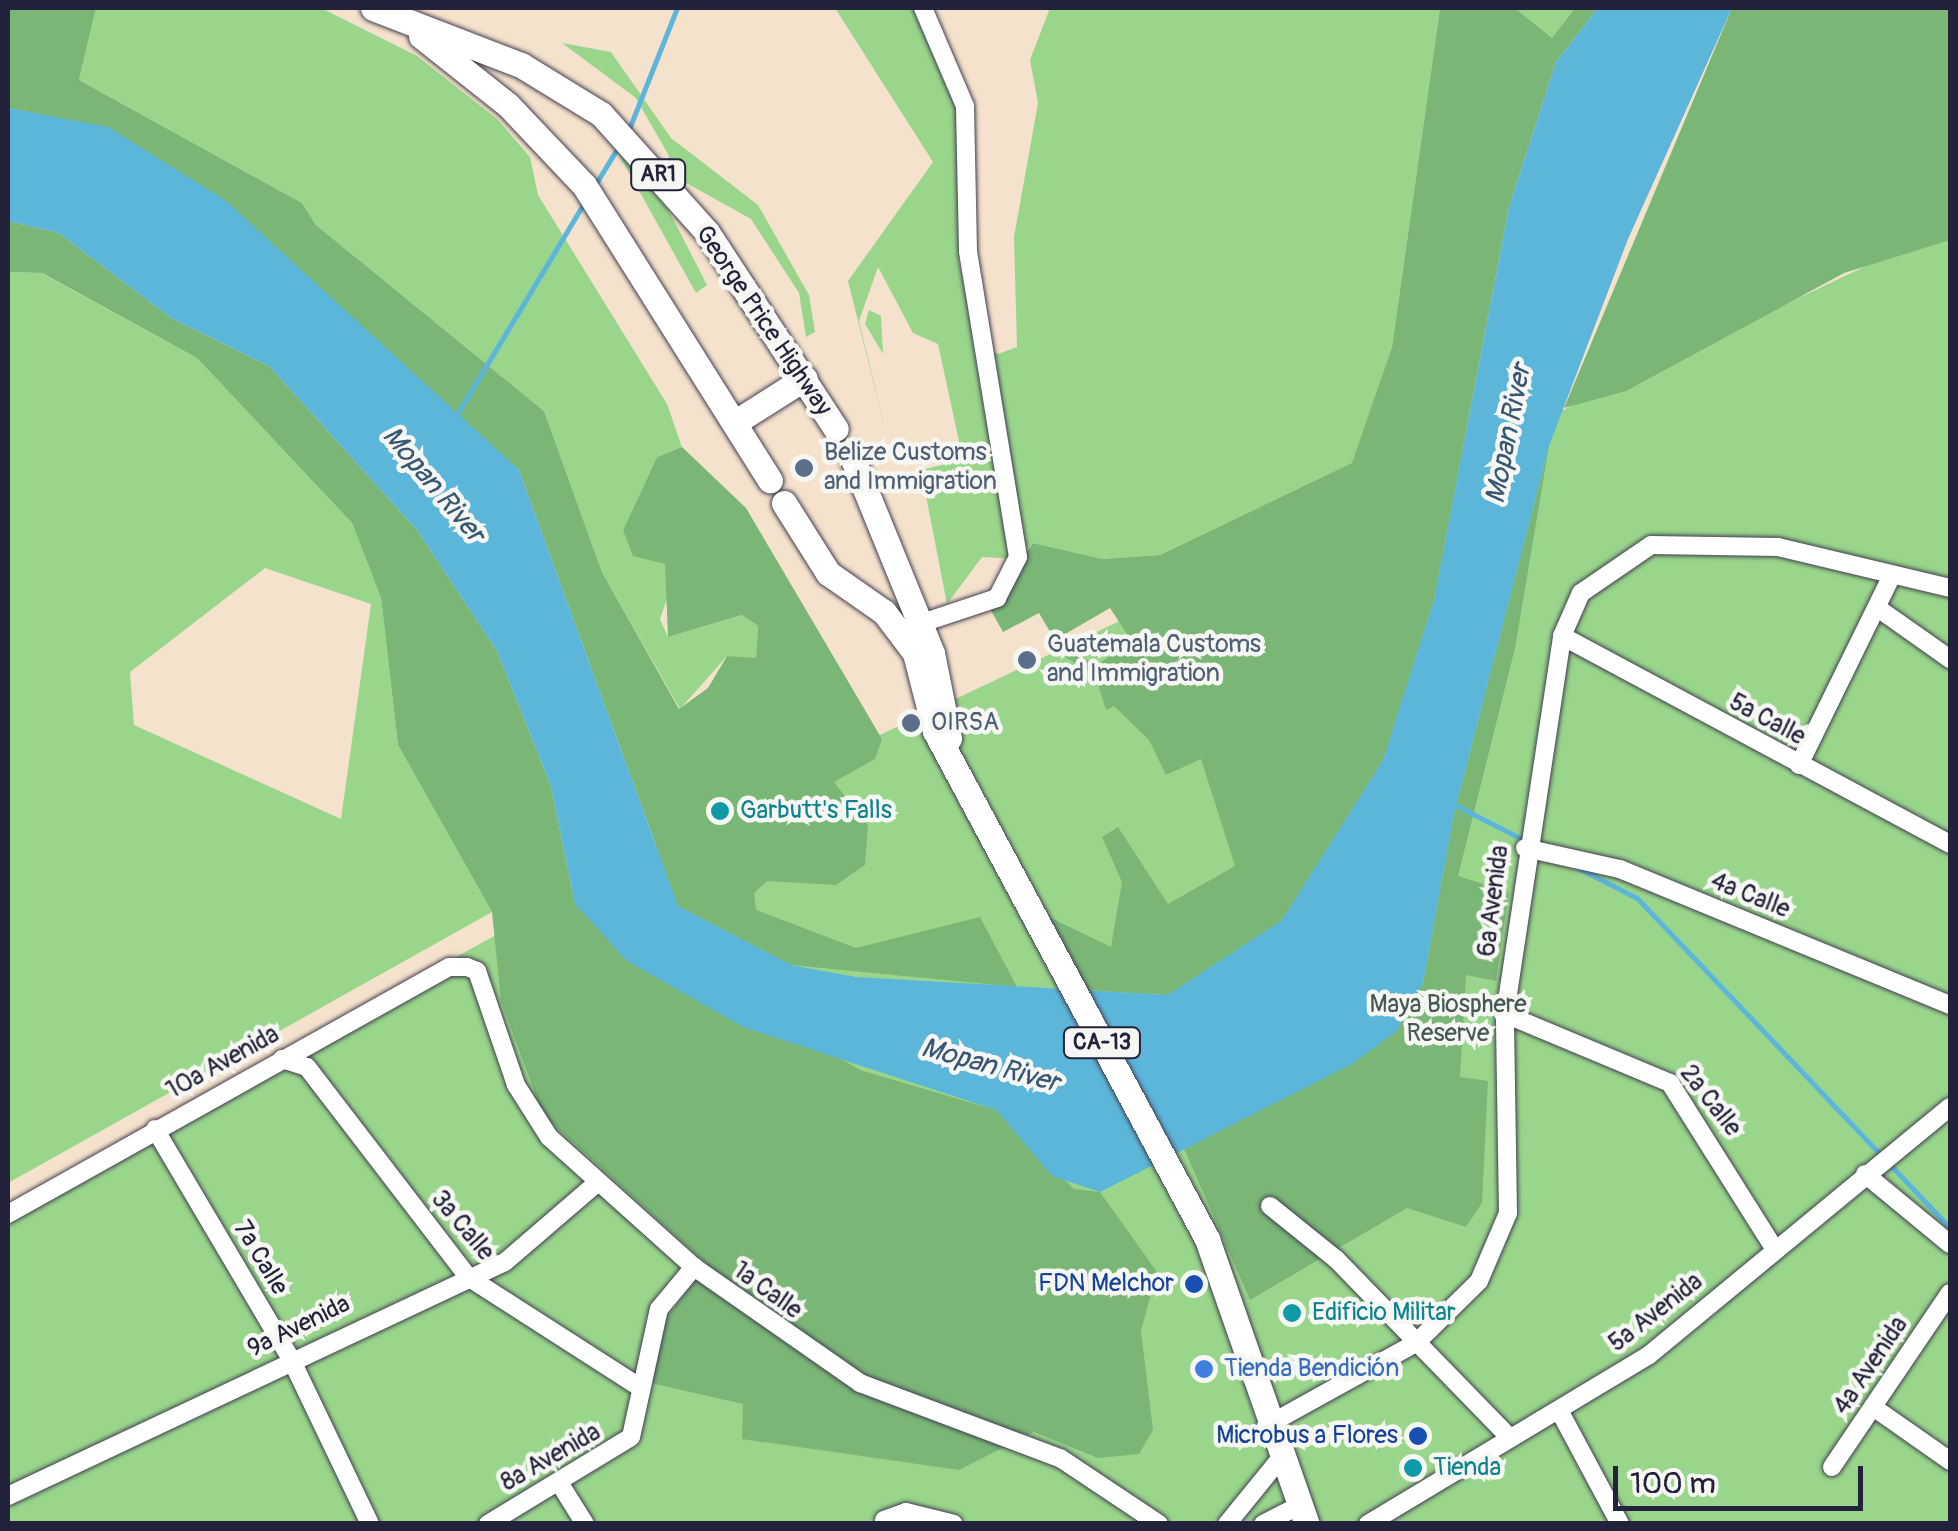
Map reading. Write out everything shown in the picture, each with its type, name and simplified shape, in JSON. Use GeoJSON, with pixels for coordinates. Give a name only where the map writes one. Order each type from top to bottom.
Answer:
{"type":"FeatureCollection","features":[{"type":"Feature","properties":{"kind":"highway","name":"George Price Highway"},"geometry":{"type":"LineString","coordinates":[[385,13],[508,105],[584,185],[737,421],[828,573],[911,627]]}},
{"type":"Feature","properties":{"kind":"highway","name":"George Price Highway"},"geometry":{"type":"LineString","coordinates":[[385,13],[521,65],[601,114],[706,232],[836,429]]}},
{"type":"Feature","properties":{"kind":"highway"},"geometry":{"type":"LineString","coordinates":[[737,421],[805,378]]}},
{"type":"Feature","properties":{"kind":"highway","name":"George Price Highway"},"geometry":{"type":"LineString","coordinates":[[850,452],[935,707]]}},
{"type":"Feature","properties":{"kind":"highway","name":"CA-13"},"geometry":{"type":"LineString","coordinates":[[935,707],[952,758],[1020,896],[1184,1191],[1217,1264],[1266,1426],[1303,1514]]}},
{"type":"Feature","properties":{"kind":"street"},"geometry":{"type":"LineString","coordinates":[[911,627],[996,598],[1018,557],[966,237],[965,106],[923,8]]}},
{"type":"Feature","properties":{"kind":"street","name":"6a Avenida"},"geometry":{"type":"LineString","coordinates":[[1266,1426],[1416,1343],[1478,1282],[1508,1213],[1505,1014],[1526,848],[1562,636],[1581,593],[1651,545],[1778,548],[1892,576]]}},
{"type":"Feature","properties":{"kind":"street"},"geometry":{"type":"LineString","coordinates":[[1799,765],[1879,610],[1892,576],[1950,588]]}},
{"type":"Feature","properties":{"kind":"street"},"geometry":{"type":"LineString","coordinates":[[1879,610],[1950,659]]}},
{"type":"Feature","properties":{"kind":"street","name":"5a Calle"},"geometry":{"type":"LineString","coordinates":[[1562,636],[1950,844]]}},
{"type":"Feature","properties":{"kind":"street","name":"4a Calle"},"geometry":{"type":"LineString","coordinates":[[1526,848],[1620,869],[1950,1005]]}},
{"type":"Feature","properties":{"kind":"street","name":"10a Avenida"},"geometry":{"type":"LineString","coordinates":[[8,1214],[450,966],[467,967]]}},
{"type":"Feature","properties":{"kind":"street","name":"1a Calle"},"geometry":{"type":"LineString","coordinates":[[467,967],[483,984],[524,1102],[597,1184],[694,1267],[860,1384],[1060,1458],[1159,1524]]}},
{"type":"Feature","properties":{"kind":"street","name":"2a Calle"},"geometry":{"type":"LineString","coordinates":[[1505,1014],[1670,1083],[1774,1250]]}},
{"type":"Feature","properties":{"kind":"street","name":"3a Calle"},"geometry":{"type":"LineString","coordinates":[[282,1060],[307,1067],[468,1276],[641,1388]]}},
{"type":"Feature","properties":{"kind":"street","name":"5a Avenida"},"geometry":{"type":"LineString","coordinates":[[1368,1524],[1649,1355],[1950,1106]]}},
{"type":"Feature","properties":{"kind":"street","name":"7a Calle"},"geometry":{"type":"LineString","coordinates":[[155,1129],[291,1359],[370,1524]]}},
{"type":"Feature","properties":{"kind":"street"},"geometry":{"type":"LineString","coordinates":[[1865,1174],[1950,1244]]}},
{"type":"Feature","properties":{"kind":"street","name":"9a Avenida"},"geometry":{"type":"LineString","coordinates":[[8,1496],[524,1249],[597,1184]]}},
{"type":"Feature","properties":{"kind":"street"},"geometry":{"type":"LineString","coordinates":[[1270,1206],[1336,1258],[1509,1438]]}},
{"type":"Feature","properties":{"kind":"street","name":"8a Avenida"},"geometry":{"type":"LineString","coordinates":[[488,1524],[560,1484],[632,1436],[659,1309],[694,1267]]}},
{"type":"Feature","properties":{"kind":"street","name":"4a Avenida"},"geometry":{"type":"LineString","coordinates":[[1832,1468],[1950,1293]]}},
{"type":"Feature","properties":{"kind":"street"},"geometry":{"type":"LineString","coordinates":[[1873,1407],[1950,1461]]}},
{"type":"Feature","properties":{"kind":"street"},"geometry":{"type":"LineString","coordinates":[[1560,1412],[1620,1524]]}},
{"type":"Feature","properties":{"kind":"street"},"geometry":{"type":"LineString","coordinates":[[1227,1524],[1278,1460]]}},
{"type":"Feature","properties":{"kind":"street"},"geometry":{"type":"LineString","coordinates":[[560,1484],[585,1524]]}},
{"type":"Feature","properties":{"kind":"street"},"geometry":{"type":"LineString","coordinates":[[884,1520],[906,1512],[954,1524]]}},
{"type":"Feature","properties":{"kind":"street"},"geometry":{"type":"LineString","coordinates":[[1263,1524],[1303,1514]]}},
{"type":"Feature","properties":{"kind":"green space"},"geometry":{"type":"Polygon","coordinates":[[[8,8],[96,8],[79,80],[302,203],[316,225],[544,411],[602,572],[679,709],[708,688],[727,656],[756,658],[758,626],[742,615],[668,637],[665,564],[633,556],[623,530],[657,457],[682,447],[746,508],[882,739],[875,759],[834,782],[868,825],[865,865],[836,885],[767,881],[754,893],[756,910],[856,948],[980,917],[1017,987],[791,965],[678,906],[519,470],[108,128],[8,108],[8,8]]]}},
{"type":"Feature","properties":{"kind":"green space"},"geometry":{"type":"Polygon","coordinates":[[[96,8],[321,8],[417,56],[497,119],[530,157],[538,195],[667,404],[682,447],[657,457],[623,530],[665,563],[671,588],[660,619],[668,637],[742,615],[758,626],[756,659],[727,656],[680,709],[602,572],[544,411],[316,225],[302,203],[79,80],[96,8]]]}},
{"type":"Feature","properties":{"kind":"green space"},"geometry":{"type":"Polygon","coordinates":[[[835,8],[919,8],[962,122],[959,262],[971,315],[982,346],[998,354],[1017,347],[1014,237],[1038,103],[1030,60],[1050,8],[1440,8],[1392,347],[1353,463],[1160,555],[1103,559],[1033,543],[1019,559],[982,557],[947,604],[921,470],[963,460],[938,344],[913,333],[878,267],[859,321],[886,432],[848,281],[933,162],[835,8]]]}},
{"type":"Feature","properties":{"kind":"green space"},"geometry":{"type":"Polygon","coordinates":[[[1440,8],[1515,8],[1552,38],[1575,8],[1598,8],[1556,62],[1509,207],[1434,600],[1383,760],[1282,920],[1168,995],[1085,990],[1049,917],[1111,947],[1122,882],[1102,837],[1118,827],[1168,904],[1235,866],[1201,759],[1166,775],[1149,740],[1114,706],[1106,710],[1095,675],[1065,657],[1039,613],[1003,632],[989,607],[1033,543],[1103,559],[1160,555],[1352,463],[1392,347],[1440,8]],[[1110,608],[1060,637],[1094,666],[1133,643],[1110,608]]]}},
{"type":"Feature","properties":{"kind":"green space"},"geometry":{"type":"Polygon","coordinates":[[[1515,8],[1575,8],[1552,38],[1515,8]]]}},
{"type":"Feature","properties":{"kind":"green space"},"geometry":{"type":"Polygon","coordinates":[[[1732,8],[1950,8],[1950,240],[1844,273],[1626,391],[1564,408],[1732,8]]]}},
{"type":"Feature","properties":{"kind":"green space"},"geometry":{"type":"Polygon","coordinates":[[[562,43],[611,52],[671,138],[758,205],[809,295],[815,332],[806,337],[799,293],[751,219],[665,171],[669,156],[636,98],[562,43]]]}},
{"type":"Feature","properties":{"kind":"green space"},"geometry":{"type":"Polygon","coordinates":[[[614,146],[668,209],[707,285],[696,293],[614,146]]]}},
{"type":"Feature","properties":{"kind":"green space"},"geometry":{"type":"Polygon","coordinates":[[[8,221],[59,233],[171,318],[269,366],[417,530],[497,651],[551,786],[575,904],[860,1070],[996,1110],[1074,1189],[1100,1192],[1157,1272],[1141,1331],[1153,1430],[1139,1454],[1098,1458],[1034,1432],[959,1470],[742,1439],[743,1404],[651,1383],[665,1321],[707,1264],[543,1115],[501,1001],[492,912],[398,745],[381,598],[352,523],[197,358],[42,273],[8,272],[8,221]]]}},
{"type":"Feature","properties":{"kind":"green space","name":"Maya Biosphere Reserve"},"geometry":{"type":"Polygon","coordinates":[[[1950,226],[1950,1523],[8,1523],[8,1205],[720,811],[1950,226]]]}},
{"type":"Feature","properties":{"kind":"green space"},"geometry":{"type":"Polygon","coordinates":[[[8,272],[41,273],[197,358],[352,523],[381,598],[398,745],[492,912],[8,1183],[8,272]],[[265,568],[130,672],[134,725],[341,819],[371,604],[265,568]]]}},
{"type":"Feature","properties":{"kind":"green space"},"geometry":{"type":"Polygon","coordinates":[[[869,310],[881,316],[883,354],[865,324],[869,310]]]}},
{"type":"Feature","properties":{"kind":"green space"},"geometry":{"type":"Polygon","coordinates":[[[1549,446],[1515,648],[1458,876],[1509,892],[1496,981],[1466,975],[1460,1077],[1488,1081],[1482,1203],[1466,1227],[1407,1208],[1250,1300],[1183,1146],[1423,984],[1454,814],[1549,446]]]}},
{"type":"Feature","properties":{"kind":"water","name":"Mopan River"},"geometry":{"type":"Polygon","coordinates":[[[1598,8],[1732,8],[1628,239],[1549,446],[1454,814],[1423,983],[1397,1031],[1352,1064],[1100,1192],[1052,1176],[996,1110],[743,1027],[627,961],[575,904],[551,786],[497,651],[417,530],[269,366],[171,318],[59,233],[8,221],[8,108],[108,127],[225,200],[519,470],[678,906],[791,965],[856,977],[1168,995],[1282,920],[1383,760],[1434,600],[1509,207],[1556,62],[1598,8]]]}},
{"type":"Feature","properties":{"kind":"waterway"},"geometry":{"type":"LineString","coordinates":[[629,129],[677,8]]}},
{"type":"Feature","properties":{"kind":"waterway"},"geometry":{"type":"LineString","coordinates":[[595,185],[618,147]]}},
{"type":"Feature","properties":{"kind":"waterway"},"geometry":{"type":"LineString","coordinates":[[456,416],[584,203]]}},
{"type":"Feature","properties":{"kind":"waterway"},"geometry":{"type":"LineString","coordinates":[[1453,804],[1528,842]]}},
{"type":"Feature","properties":{"kind":"waterway"},"geometry":{"type":"LineString","coordinates":[[1578,868],[1637,898],[1950,1228]]}},
{"type":"Feature","properties":{"kind":"place","name":"Belize Customs and Immigration"},"geometry":{"type":"Point","coordinates":[804,468]}},
{"type":"Feature","properties":{"kind":"place","name":"Guatemala Customs and Immigration"},"geometry":{"type":"Point","coordinates":[1027,660]}},
{"type":"Feature","properties":{"kind":"place","name":"OIRSA"},"geometry":{"type":"Point","coordinates":[911,723]}},
{"type":"Feature","properties":{"kind":"place","name":"Garbutt's Falls"},"geometry":{"type":"Point","coordinates":[720,811]}},
{"type":"Feature","properties":{"kind":"place","name":"FDN Melchor"},"geometry":{"type":"Point","coordinates":[1194,1284]}},
{"type":"Feature","properties":{"kind":"place","name":"Edificio Militar"},"geometry":{"type":"Point","coordinates":[1292,1313]}},
{"type":"Feature","properties":{"kind":"place","name":"Tienda Bendición"},"geometry":{"type":"Point","coordinates":[1204,1369]}},
{"type":"Feature","properties":{"kind":"place","name":"Microbus a Flores"},"geometry":{"type":"Point","coordinates":[1418,1436]}},
{"type":"Feature","properties":{"kind":"place","name":"Tienda"},"geometry":{"type":"Point","coordinates":[1413,1468]}}]}
